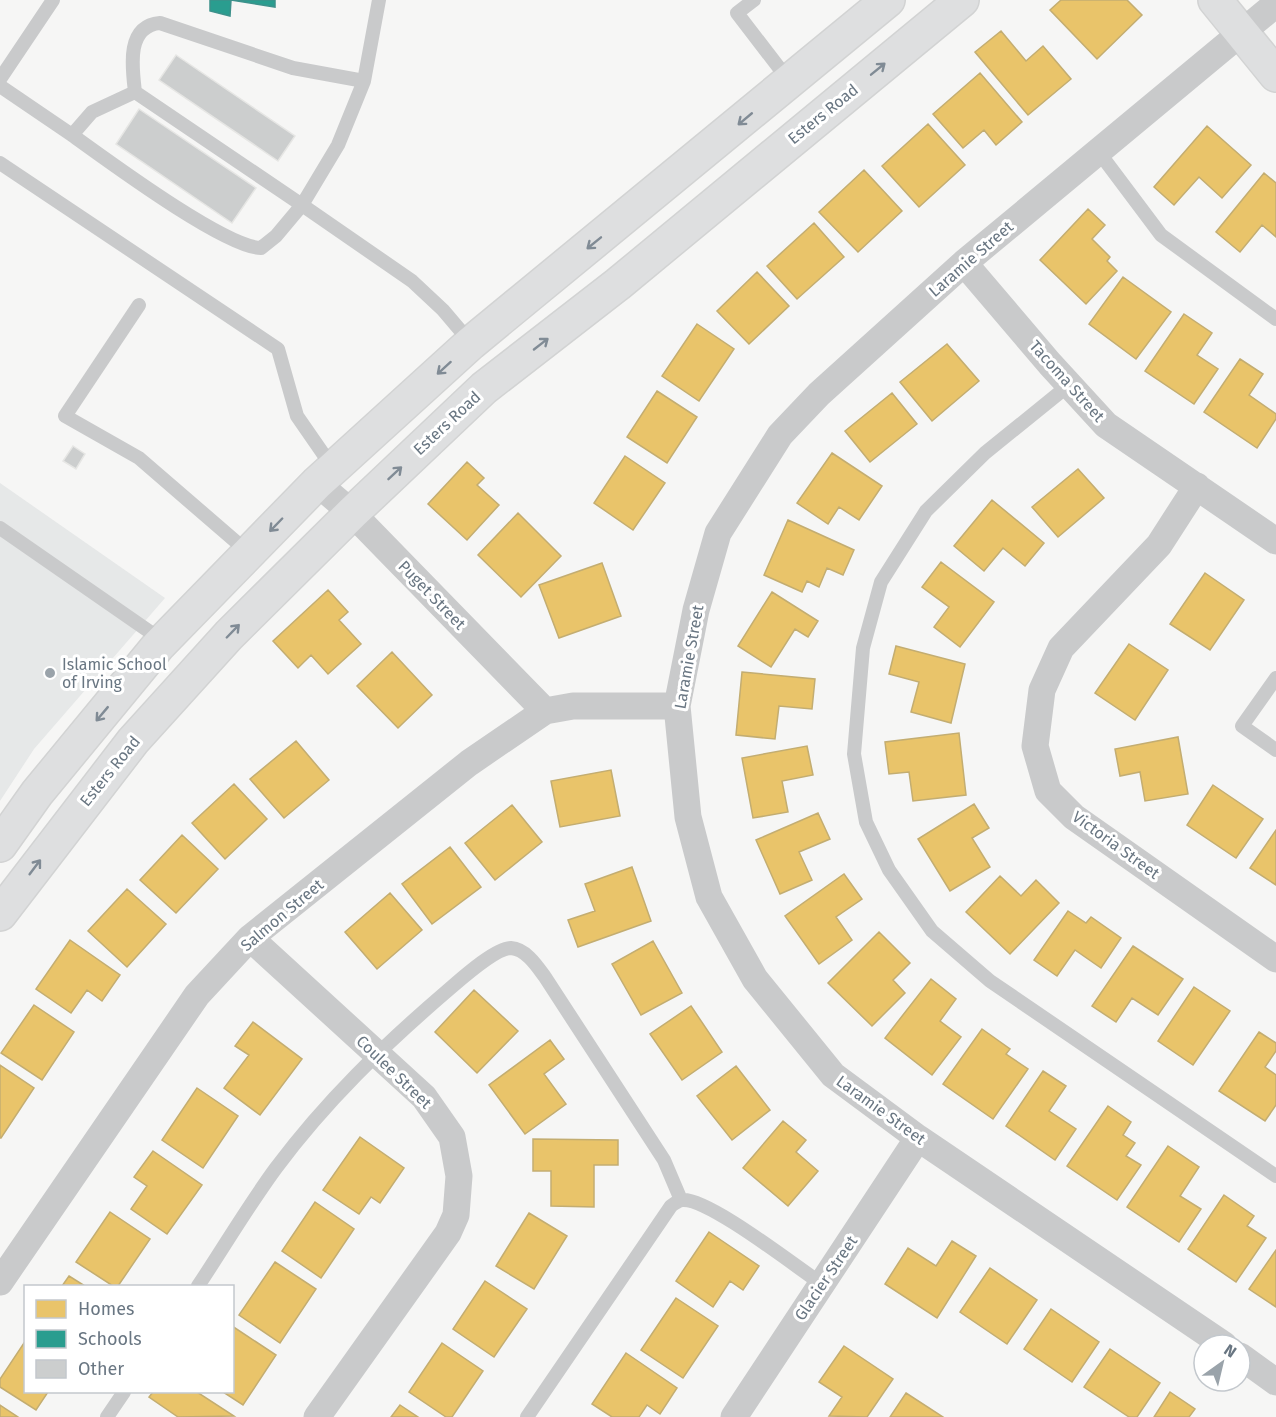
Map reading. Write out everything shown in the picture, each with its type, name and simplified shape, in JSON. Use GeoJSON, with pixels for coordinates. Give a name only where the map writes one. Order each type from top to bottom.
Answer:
{"type":"FeatureCollection","features":[{"type":"Feature","properties":{"kind":"main road"},"geometry":{"type":"LineString","coordinates":[[0,845],[37,793],[164,641],[325,476],[471,343],[888,0]]}},
{"type":"Feature","properties":{"kind":"main road","name":"Esters Road"},"geometry":{"type":"LineString","coordinates":[[0,914],[134,741],[230,635],[352,513],[484,388],[618,284],[962,0]]}},
{"type":"Feature","properties":{"kind":"main road"},"geometry":{"type":"LineString","coordinates":[[1215,0],[1276,75]]}},
{"type":"Feature","properties":{"kind":"main road"},"geometry":{"type":"LineString","coordinates":[[790,82],[816,119]]}},
{"type":"Feature","properties":{"kind":"street","name":"Laramie Street"},"geometry":{"type":"LineString","coordinates":[[1206,1333],[918,1138],[833,1075],[754,979],[709,897],[688,817],[677,706],[696,610],[718,533],[780,435],[819,394],[964,263],[1276,4]]}},
{"type":"Feature","properties":{"kind":"street","name":"Tacoma Street"},"geometry":{"type":"LineString","coordinates":[[964,263],[1106,425],[1276,541]]}},
{"type":"Feature","properties":{"kind":"street","name":"Puget Street"},"geometry":{"type":"LineString","coordinates":[[325,476],[352,513],[545,711]]}},
{"type":"Feature","properties":{"kind":"street","name":"Victoria Street"},"geometry":{"type":"LineString","coordinates":[[1197,486],[1159,545],[1061,648],[1042,690],[1035,746],[1048,791],[1074,817],[1276,959]]}},
{"type":"Feature","properties":{"kind":"street","name":"Salmon Street"},"geometry":{"type":"LineString","coordinates":[[0,1282],[197,995],[250,938],[469,763],[545,711],[573,706],[677,706]]}},
{"type":"Feature","properties":{"kind":"street","name":"Coulee Street"},"geometry":{"type":"LineString","coordinates":[[250,938],[424,1097],[452,1137],[459,1176],[456,1215],[448,1233],[317,1417]]}},
{"type":"Feature","properties":{"kind":"street","name":"Glacier Street"},"geometry":{"type":"LineString","coordinates":[[734,1417],[918,1138]]}},
{"type":"Feature","properties":{"kind":"street"},"geometry":{"type":"LineString","coordinates":[[1252,1365],[1276,1382]]}},
{"type":"Feature","properties":{"kind":"lane"},"geometry":{"type":"LineString","coordinates":[[0,79],[53,0]]}},
{"type":"Feature","properties":{"kind":"lane"},"geometry":{"type":"LineString","coordinates":[[0,86],[180,209],[243,244],[261,248],[276,236],[302,205],[338,145],[364,81],[379,0]]}},
{"type":"Feature","properties":{"kind":"lane"},"geometry":{"type":"LineString","coordinates":[[754,0],[736,12],[790,82]]}},
{"type":"Feature","properties":{"kind":"lane"},"geometry":{"type":"LineString","coordinates":[[364,81],[293,68],[160,23],[148,24],[135,41],[131,63],[135,92],[412,281],[443,310],[471,343]]}},
{"type":"Feature","properties":{"kind":"lane"},"geometry":{"type":"LineString","coordinates":[[72,135],[92,112],[135,92]]}},
{"type":"Feature","properties":{"kind":"lane"},"geometry":{"type":"LineString","coordinates":[[1098,151],[1161,235],[1276,319]]}},
{"type":"Feature","properties":{"kind":"lane"},"geometry":{"type":"LineString","coordinates":[[0,163],[278,349],[297,416],[325,476]]}},
{"type":"Feature","properties":{"kind":"lane"},"geometry":{"type":"LineString","coordinates":[[139,305],[65,416],[139,458],[249,553]]}},
{"type":"Feature","properties":{"kind":"lane"},"geometry":{"type":"LineString","coordinates":[[1069,385],[985,453],[926,511],[881,582],[863,648],[854,754],[866,822],[889,870],[932,931],[982,974],[1189,1119],[1276,1176]]}},
{"type":"Feature","properties":{"kind":"lane"},"geometry":{"type":"LineString","coordinates":[[0,528],[164,641]]}},
{"type":"Feature","properties":{"kind":"lane"},"geometry":{"type":"LineString","coordinates":[[1276,678],[1242,726],[1276,750]]}},
{"type":"Feature","properties":{"kind":"lane"},"geometry":{"type":"LineString","coordinates":[[199,1285],[275,1169],[332,1100],[377,1053],[472,969],[505,949],[519,950],[533,960],[664,1160],[681,1200]]}},
{"type":"Feature","properties":{"kind":"lane"},"geometry":{"type":"LineString","coordinates":[[527,1417],[671,1206],[681,1200],[693,1202],[716,1212],[822,1284]]}},
{"type":"Feature","properties":{"kind":"lane"},"geometry":{"type":"LineString","coordinates":[[106,1417],[123,1393]]}},
{"type":"Feature","properties":{"kind":"shaded area","name":"Islamic School of Irving"},"geometry":{"type":"Polygon","coordinates":[[[0,483],[165,598],[34,749],[0,801],[0,483]]]}},
{"type":"Feature","properties":{"kind":"building: Homes"},"geometry":{"type":"Polygon","coordinates":[[[1061,0],[1127,0],[1142,15],[1097,59],[1050,10],[1061,0]]]}},
{"type":"Feature","properties":{"kind":"building: Homes"},"geometry":{"type":"Polygon","coordinates":[[[1001,31],[1026,61],[1043,46],[1071,79],[1028,115],[975,52],[1001,31]]]}},
{"type":"Feature","properties":{"kind":"building: Homes"},"geometry":{"type":"Polygon","coordinates":[[[980,73],[1022,122],[996,145],[984,130],[963,148],[933,114],[980,73]]]}},
{"type":"Feature","properties":{"kind":"building: Homes"},"geometry":{"type":"Polygon","coordinates":[[[928,124],[965,165],[919,207],[882,166],[928,124]]]}},
{"type":"Feature","properties":{"kind":"building: Homes"},"geometry":{"type":"Polygon","coordinates":[[[1207,126],[1251,165],[1222,198],[1199,177],[1174,205],[1154,187],[1207,126]]]}},
{"type":"Feature","properties":{"kind":"building: Homes"},"geometry":{"type":"Polygon","coordinates":[[[864,170],[902,211],[858,252],[819,212],[864,170]]]}},
{"type":"Feature","properties":{"kind":"building: Homes"},"geometry":{"type":"Polygon","coordinates":[[[1264,173],[1276,183],[1276,237],[1262,225],[1240,252],[1216,232],[1264,173]]]}},
{"type":"Feature","properties":{"kind":"building: Homes"},"geometry":{"type":"Polygon","coordinates":[[[1088,209],[1105,225],[1092,239],[1110,257],[1107,261],[1117,271],[1086,304],[1040,260],[1088,209]]]}},
{"type":"Feature","properties":{"kind":"building: Homes"},"geometry":{"type":"Polygon","coordinates":[[[814,223],[844,257],[797,299],[767,266],[814,223]]]}},
{"type":"Feature","properties":{"kind":"building: Homes"},"geometry":{"type":"Polygon","coordinates":[[[757,272],[789,306],[749,344],[717,311],[757,272]]]}},
{"type":"Feature","properties":{"kind":"building: Homes"},"geometry":{"type":"Polygon","coordinates":[[[1123,277],[1171,312],[1136,359],[1089,324],[1123,277]]]}},
{"type":"Feature","properties":{"kind":"building: Homes"},"geometry":{"type":"Polygon","coordinates":[[[1184,314],[1212,333],[1197,355],[1218,369],[1194,404],[1145,371],[1184,314]]]}},
{"type":"Feature","properties":{"kind":"building: Homes"},"geometry":{"type":"Polygon","coordinates":[[[697,324],[734,349],[699,401],[662,376],[697,324]]]}},
{"type":"Feature","properties":{"kind":"building: Homes"},"geometry":{"type":"Polygon","coordinates":[[[947,344],[979,381],[932,421],[900,382],[947,344]]]}},
{"type":"Feature","properties":{"kind":"building: Homes"},"geometry":{"type":"Polygon","coordinates":[[[1240,359],[1263,374],[1249,395],[1276,414],[1276,419],[1257,448],[1204,412],[1240,359]]]}},
{"type":"Feature","properties":{"kind":"building: Homes"},"geometry":{"type":"Polygon","coordinates":[[[657,391],[697,417],[667,463],[627,437],[657,391]]]}},
{"type":"Feature","properties":{"kind":"building: Homes"},"geometry":{"type":"Polygon","coordinates":[[[892,393],[917,424],[870,462],[845,431],[892,393]]]}},
{"type":"Feature","properties":{"kind":"building: Homes"},"geometry":{"type":"Polygon","coordinates":[[[832,453],[882,486],[859,520],[839,507],[828,524],[797,503],[832,453]]]}},
{"type":"Feature","properties":{"kind":"building: Homes"},"geometry":{"type":"Polygon","coordinates":[[[625,456],[665,483],[633,530],[594,503],[625,456]]]}},
{"type":"Feature","properties":{"kind":"building: Homes"},"geometry":{"type":"Polygon","coordinates":[[[467,462],[484,478],[477,485],[499,505],[467,540],[428,504],[467,462]]]}},
{"type":"Feature","properties":{"kind":"building: Homes"},"geometry":{"type":"Polygon","coordinates":[[[1078,469],[1104,498],[1058,537],[1032,507],[1078,469]]]}},
{"type":"Feature","properties":{"kind":"building: Homes"},"geometry":{"type":"Polygon","coordinates":[[[992,500],[1044,543],[1025,566],[1003,548],[984,571],[954,546],[992,500]]]}},
{"type":"Feature","properties":{"kind":"building: Homes"},"geometry":{"type":"Polygon","coordinates":[[[518,513],[561,556],[521,597],[478,555],[518,513]]]}},
{"type":"Feature","properties":{"kind":"building: Homes"},"geometry":{"type":"Polygon","coordinates":[[[788,520],[854,550],[843,575],[827,568],[819,587],[807,581],[802,592],[764,575],[788,520]]]}},
{"type":"Feature","properties":{"kind":"building: Homes"},"geometry":{"type":"Polygon","coordinates":[[[941,562],[994,602],[960,647],[934,627],[949,607],[922,587],[941,562]]]}},
{"type":"Feature","properties":{"kind":"building: Homes"},"geometry":{"type":"Polygon","coordinates":[[[602,563],[621,616],[559,638],[539,585],[602,563]]]}},
{"type":"Feature","properties":{"kind":"building: Homes"},"geometry":{"type":"Polygon","coordinates":[[[1205,573],[1244,600],[1210,650],[1170,624],[1205,573]]]}},
{"type":"Feature","properties":{"kind":"building: Homes"},"geometry":{"type":"Polygon","coordinates":[[[328,590],[348,612],[339,620],[361,644],[328,674],[311,655],[298,668],[273,641],[328,590]]]}},
{"type":"Feature","properties":{"kind":"building: Homes"},"geometry":{"type":"Polygon","coordinates":[[[772,592],[818,621],[808,637],[795,629],[771,667],[738,646],[772,592]]]}},
{"type":"Feature","properties":{"kind":"building: Homes"},"geometry":{"type":"Polygon","coordinates":[[[1129,644],[1168,670],[1135,720],[1095,693],[1129,644]]]}},
{"type":"Feature","properties":{"kind":"building: Homes"},"geometry":{"type":"Polygon","coordinates":[[[896,646],[965,664],[951,723],[911,712],[919,682],[889,674],[896,646]]]}},
{"type":"Feature","properties":{"kind":"building: Homes"},"geometry":{"type":"Polygon","coordinates":[[[392,652],[432,695],[398,728],[357,686],[392,652]]]}},
{"type":"Feature","properties":{"kind":"building: Homes"},"geometry":{"type":"Polygon","coordinates":[[[742,672],[815,679],[812,709],[779,706],[775,739],[736,735],[742,672]]]}},
{"type":"Feature","properties":{"kind":"building: Homes"},"geometry":{"type":"Polygon","coordinates":[[[959,733],[966,795],[913,801],[909,772],[889,774],[885,742],[959,733]]]}},
{"type":"Feature","properties":{"kind":"building: Homes"},"geometry":{"type":"Polygon","coordinates":[[[1178,737],[1188,794],[1145,801],[1140,772],[1120,776],[1115,749],[1178,737]]]}},
{"type":"Feature","properties":{"kind":"building: Homes"},"geometry":{"type":"Polygon","coordinates":[[[296,741],[329,780],[284,818],[250,779],[296,741]]]}},
{"type":"Feature","properties":{"kind":"building: Homes"},"geometry":{"type":"Polygon","coordinates":[[[807,746],[813,775],[782,781],[788,812],[753,818],[742,758],[807,746]]]}},
{"type":"Feature","properties":{"kind":"building: Homes"},"geometry":{"type":"Polygon","coordinates":[[[611,770],[620,816],[560,827],[551,781],[611,770]]]}},
{"type":"Feature","properties":{"kind":"building: Homes"},"geometry":{"type":"Polygon","coordinates":[[[234,784],[267,819],[225,859],[192,823],[234,784]]]}},
{"type":"Feature","properties":{"kind":"building: Homes"},"geometry":{"type":"Polygon","coordinates":[[[1213,785],[1263,819],[1236,858],[1187,825],[1213,785]]]}},
{"type":"Feature","properties":{"kind":"building: Homes"},"geometry":{"type":"Polygon","coordinates":[[[974,804],[989,828],[972,838],[990,867],[950,891],[918,839],[974,804]]]}},
{"type":"Feature","properties":{"kind":"building: Homes"},"geometry":{"type":"Polygon","coordinates":[[[512,805],[542,842],[495,880],[465,843],[512,805]]]}},
{"type":"Feature","properties":{"kind":"building: Homes"},"geometry":{"type":"Polygon","coordinates":[[[818,813],[830,839],[799,852],[812,880],[780,894],[756,840],[818,813]]]}},
{"type":"Feature","properties":{"kind":"building: Homes"},"geometry":{"type":"Polygon","coordinates":[[[1276,830],[1276,885],[1250,868],[1276,830]]]}},
{"type":"Feature","properties":{"kind":"building: Homes"},"geometry":{"type":"Polygon","coordinates":[[[182,835],[218,869],[176,913],[140,880],[182,835]]]}},
{"type":"Feature","properties":{"kind":"building: Homes"},"geometry":{"type":"Polygon","coordinates":[[[450,847],[481,887],[432,924],[402,884],[450,847]]]}},
{"type":"Feature","properties":{"kind":"building: Homes"},"geometry":{"type":"Polygon","coordinates":[[[632,867],[651,921],[578,947],[568,920],[595,911],[585,884],[632,867]]]}},
{"type":"Feature","properties":{"kind":"building: Homes"},"geometry":{"type":"Polygon","coordinates":[[[844,874],[862,899],[836,917],[852,940],[819,964],[785,916],[844,874]]]}},
{"type":"Feature","properties":{"kind":"building: Homes"},"geometry":{"type":"Polygon","coordinates":[[[1000,876],[1021,896],[1036,880],[1059,903],[1010,954],[966,912],[1000,876]]]}},
{"type":"Feature","properties":{"kind":"building: Homes"},"geometry":{"type":"Polygon","coordinates":[[[127,889],[166,924],[127,967],[88,931],[127,889]]]}},
{"type":"Feature","properties":{"kind":"building: Homes"},"geometry":{"type":"Polygon","coordinates":[[[390,893],[422,930],[377,969],[345,932],[390,893]]]}},
{"type":"Feature","properties":{"kind":"building: Homes"},"geometry":{"type":"Polygon","coordinates":[[[1068,911],[1086,923],[1091,917],[1121,938],[1101,968],[1075,950],[1057,976],[1034,960],[1068,911]]]}},
{"type":"Feature","properties":{"kind":"building: Homes"},"geometry":{"type":"Polygon","coordinates":[[[879,932],[910,963],[893,980],[905,993],[872,1026],[828,983],[879,932]]]}},
{"type":"Feature","properties":{"kind":"building: Homes"},"geometry":{"type":"Polygon","coordinates":[[[70,940],[120,975],[102,1001],[87,990],[71,1013],[36,989],[70,940]]]}},
{"type":"Feature","properties":{"kind":"building: Homes"},"geometry":{"type":"Polygon","coordinates":[[[653,941],[682,993],[641,1015],[612,964],[653,941]]]}},
{"type":"Feature","properties":{"kind":"building: Homes"},"geometry":{"type":"Polygon","coordinates":[[[1133,946],[1183,979],[1158,1015],[1132,998],[1116,1022],[1092,1006],[1133,946]]]}},
{"type":"Feature","properties":{"kind":"building: Homes"},"geometry":{"type":"Polygon","coordinates":[[[931,979],[956,999],[940,1021],[961,1037],[932,1075],[885,1038],[931,979]]]}},
{"type":"Feature","properties":{"kind":"building: Homes"},"geometry":{"type":"Polygon","coordinates":[[[1194,987],[1230,1011],[1193,1065],[1158,1041],[1194,987]]]}},
{"type":"Feature","properties":{"kind":"building: Homes"},"geometry":{"type":"Polygon","coordinates":[[[474,990],[518,1031],[477,1073],[435,1032],[474,990]]]}},
{"type":"Feature","properties":{"kind":"building: Homes"},"geometry":{"type":"Polygon","coordinates":[[[34,1005],[74,1032],[42,1080],[1,1053],[34,1005]]]}},
{"type":"Feature","properties":{"kind":"building: Homes"},"geometry":{"type":"Polygon","coordinates":[[[691,1006],[722,1052],[682,1080],[650,1034],[691,1006]]]}},
{"type":"Feature","properties":{"kind":"building: Homes"},"geometry":{"type":"Polygon","coordinates":[[[253,1022],[302,1059],[260,1115],[224,1088],[249,1055],[235,1046],[253,1022]]]}},
{"type":"Feature","properties":{"kind":"building: Homes"},"geometry":{"type":"Polygon","coordinates":[[[982,1029],[1010,1049],[1006,1054],[1028,1069],[993,1119],[943,1084],[982,1029]]]}},
{"type":"Feature","properties":{"kind":"building: Homes"},"geometry":{"type":"Polygon","coordinates":[[[1259,1032],[1276,1043],[1276,1051],[1265,1067],[1276,1075],[1276,1105],[1265,1121],[1219,1091],[1259,1032]]]}},
{"type":"Feature","properties":{"kind":"building: Homes"},"geometry":{"type":"Polygon","coordinates":[[[550,1040],[564,1059],[544,1074],[566,1104],[525,1134],[489,1085],[550,1040]]]}},
{"type":"Feature","properties":{"kind":"building: Homes"},"geometry":{"type":"Polygon","coordinates":[[[0,1065],[34,1088],[1,1138],[0,1138],[0,1065]]]}},
{"type":"Feature","properties":{"kind":"building: Homes"},"geometry":{"type":"Polygon","coordinates":[[[736,1066],[770,1110],[732,1140],[697,1096],[736,1066]]]}},
{"type":"Feature","properties":{"kind":"building: Homes"},"geometry":{"type":"Polygon","coordinates":[[[1043,1071],[1066,1086],[1049,1111],[1076,1129],[1055,1160],[1006,1126],[1043,1071]]]}},
{"type":"Feature","properties":{"kind":"building: Homes"},"geometry":{"type":"Polygon","coordinates":[[[197,1088],[238,1116],[203,1168],[162,1140],[197,1088]]]}},
{"type":"Feature","properties":{"kind":"building: Homes"},"geometry":{"type":"Polygon","coordinates":[[[1108,1106],[1131,1122],[1123,1135],[1135,1143],[1126,1156],[1141,1165],[1117,1200],[1067,1166],[1108,1106]]]}},
{"type":"Feature","properties":{"kind":"building: Homes"},"geometry":{"type":"Polygon","coordinates":[[[783,1121],[806,1140],[796,1152],[818,1171],[788,1206],[743,1168],[783,1121]]]}},
{"type":"Feature","properties":{"kind":"building: Homes"},"geometry":{"type":"Polygon","coordinates":[[[360,1137],[404,1168],[380,1203],[371,1197],[359,1214],[323,1190],[360,1137]]]}},
{"type":"Feature","properties":{"kind":"building: Homes"},"geometry":{"type":"Polygon","coordinates":[[[533,1139],[618,1140],[618,1165],[594,1165],[594,1207],[551,1206],[551,1171],[533,1171],[533,1139]]]}},
{"type":"Feature","properties":{"kind":"building: Homes"},"geometry":{"type":"Polygon","coordinates":[[[1168,1146],[1199,1167],[1180,1196],[1201,1209],[1179,1242],[1127,1207],[1168,1146]]]}},
{"type":"Feature","properties":{"kind":"building: Homes"},"geometry":{"type":"Polygon","coordinates":[[[153,1151],[202,1185],[167,1234],[131,1209],[147,1186],[134,1177],[153,1151]]]}},
{"type":"Feature","properties":{"kind":"building: Homes"},"geometry":{"type":"Polygon","coordinates":[[[1224,1195],[1254,1216],[1247,1226],[1266,1238],[1236,1282],[1188,1249],[1224,1195]]]}},
{"type":"Feature","properties":{"kind":"building: Homes"},"geometry":{"type":"Polygon","coordinates":[[[315,1202],[354,1229],[321,1278],[282,1251],[315,1202]]]}},
{"type":"Feature","properties":{"kind":"building: Homes"},"geometry":{"type":"Polygon","coordinates":[[[110,1212],[150,1239],[119,1285],[111,1285],[76,1262],[110,1212]]]}},
{"type":"Feature","properties":{"kind":"building: Homes"},"geometry":{"type":"Polygon","coordinates":[[[529,1213],[567,1236],[534,1289],[496,1266],[529,1213]]]}},
{"type":"Feature","properties":{"kind":"building: Homes"},"geometry":{"type":"Polygon","coordinates":[[[709,1232],[759,1266],[743,1290],[730,1281],[713,1307],[676,1281],[709,1232]]]}},
{"type":"Feature","properties":{"kind":"building: Homes"},"geometry":{"type":"Polygon","coordinates":[[[952,1241],[976,1256],[937,1318],[885,1284],[908,1248],[936,1266],[952,1241]]]}},
{"type":"Feature","properties":{"kind":"building: Homes"},"geometry":{"type":"Polygon","coordinates":[[[1276,1250],[1276,1307],[1249,1289],[1276,1250]]]}},
{"type":"Feature","properties":{"kind":"building: Homes"},"geometry":{"type":"Polygon","coordinates":[[[275,1262],[316,1289],[280,1343],[239,1315],[275,1262]]]}},
{"type":"Feature","properties":{"kind":"building: Homes"},"geometry":{"type":"Polygon","coordinates":[[[990,1268],[1037,1300],[1007,1344],[960,1312],[990,1268]]]}},
{"type":"Feature","properties":{"kind":"building: Homes"},"geometry":{"type":"Polygon","coordinates":[[[69,1276],[83,1285],[63,1285],[69,1276]]]}},
{"type":"Feature","properties":{"kind":"building: Homes"},"geometry":{"type":"Polygon","coordinates":[[[485,1281],[527,1309],[494,1357],[453,1329],[485,1281]]]}},
{"type":"Feature","properties":{"kind":"building: Homes"},"geometry":{"type":"Polygon","coordinates":[[[676,1298],[718,1326],[683,1378],[641,1350],[676,1298]]]}},
{"type":"Feature","properties":{"kind":"building: Homes"},"geometry":{"type":"Polygon","coordinates":[[[1051,1309],[1099,1342],[1072,1382],[1024,1349],[1051,1309]]]}},
{"type":"Feature","properties":{"kind":"building: Homes"},"geometry":{"type":"Polygon","coordinates":[[[234,1327],[276,1355],[243,1405],[225,1393],[234,1393],[234,1327]]]}},
{"type":"Feature","properties":{"kind":"building: Homes"},"geometry":{"type":"Polygon","coordinates":[[[24,1343],[24,1393],[47,1393],[36,1410],[0,1387],[0,1379],[24,1343]]]}},
{"type":"Feature","properties":{"kind":"building: Homes"},"geometry":{"type":"Polygon","coordinates":[[[442,1343],[483,1371],[452,1417],[446,1417],[409,1392],[442,1343]]]}},
{"type":"Feature","properties":{"kind":"building: Homes"},"geometry":{"type":"Polygon","coordinates":[[[844,1346],[893,1379],[867,1417],[829,1416],[842,1397],[819,1382],[844,1346]]]}},
{"type":"Feature","properties":{"kind":"building: Homes"},"geometry":{"type":"Polygon","coordinates":[[[1110,1349],[1160,1383],[1137,1417],[1129,1417],[1084,1387],[1110,1349]]]}},
{"type":"Feature","properties":{"kind":"building: Homes"},"geometry":{"type":"Polygon","coordinates":[[[626,1353],[677,1388],[660,1414],[647,1405],[639,1417],[612,1417],[592,1404],[626,1353]]]}},
{"type":"Feature","properties":{"kind":"building: Homes"},"geometry":{"type":"Polygon","coordinates":[[[1170,1392],[1195,1409],[1189,1417],[1154,1417],[1170,1392]]]}},
{"type":"Feature","properties":{"kind":"building: Homes"},"geometry":{"type":"Polygon","coordinates":[[[152,1393],[199,1393],[234,1416],[178,1417],[149,1397],[152,1393]]]}},
{"type":"Feature","properties":{"kind":"building: Homes"},"geometry":{"type":"Polygon","coordinates":[[[906,1393],[943,1417],[890,1417],[906,1393]]]}},
{"type":"Feature","properties":{"kind":"building: Homes"},"geometry":{"type":"Polygon","coordinates":[[[0,1405],[18,1417],[0,1417],[0,1405]]]}},
{"type":"Feature","properties":{"kind":"building: Homes"},"geometry":{"type":"Polygon","coordinates":[[[400,1405],[418,1417],[391,1417],[400,1405]]]}},
{"type":"Feature","properties":{"kind":"building: Schools"},"geometry":{"type":"Polygon","coordinates":[[[210,0],[231,0],[230,16],[210,11],[210,0]]]}},
{"type":"Feature","properties":{"kind":"building: Schools"},"geometry":{"type":"Polygon","coordinates":[[[231,0],[275,0],[275,7],[231,0]]]}},
{"type":"Feature","properties":{"kind":"building: Other"},"geometry":{"type":"Polygon","coordinates":[[[176,55],[295,136],[278,161],[159,80],[176,55]]]}},
{"type":"Feature","properties":{"kind":"building: Other"},"geometry":{"type":"Polygon","coordinates":[[[139,109],[256,188],[232,223],[116,144],[139,109]]]}},
{"type":"Feature","properties":{"kind":"building: Other"},"geometry":{"type":"Polygon","coordinates":[[[73,446],[85,454],[76,469],[63,461],[73,446]]]}},
{"type":"Feature","properties":{"kind":"place","name":"Islamic School of Irving"},"geometry":{"type":"Point","coordinates":[50,673]}}]}
